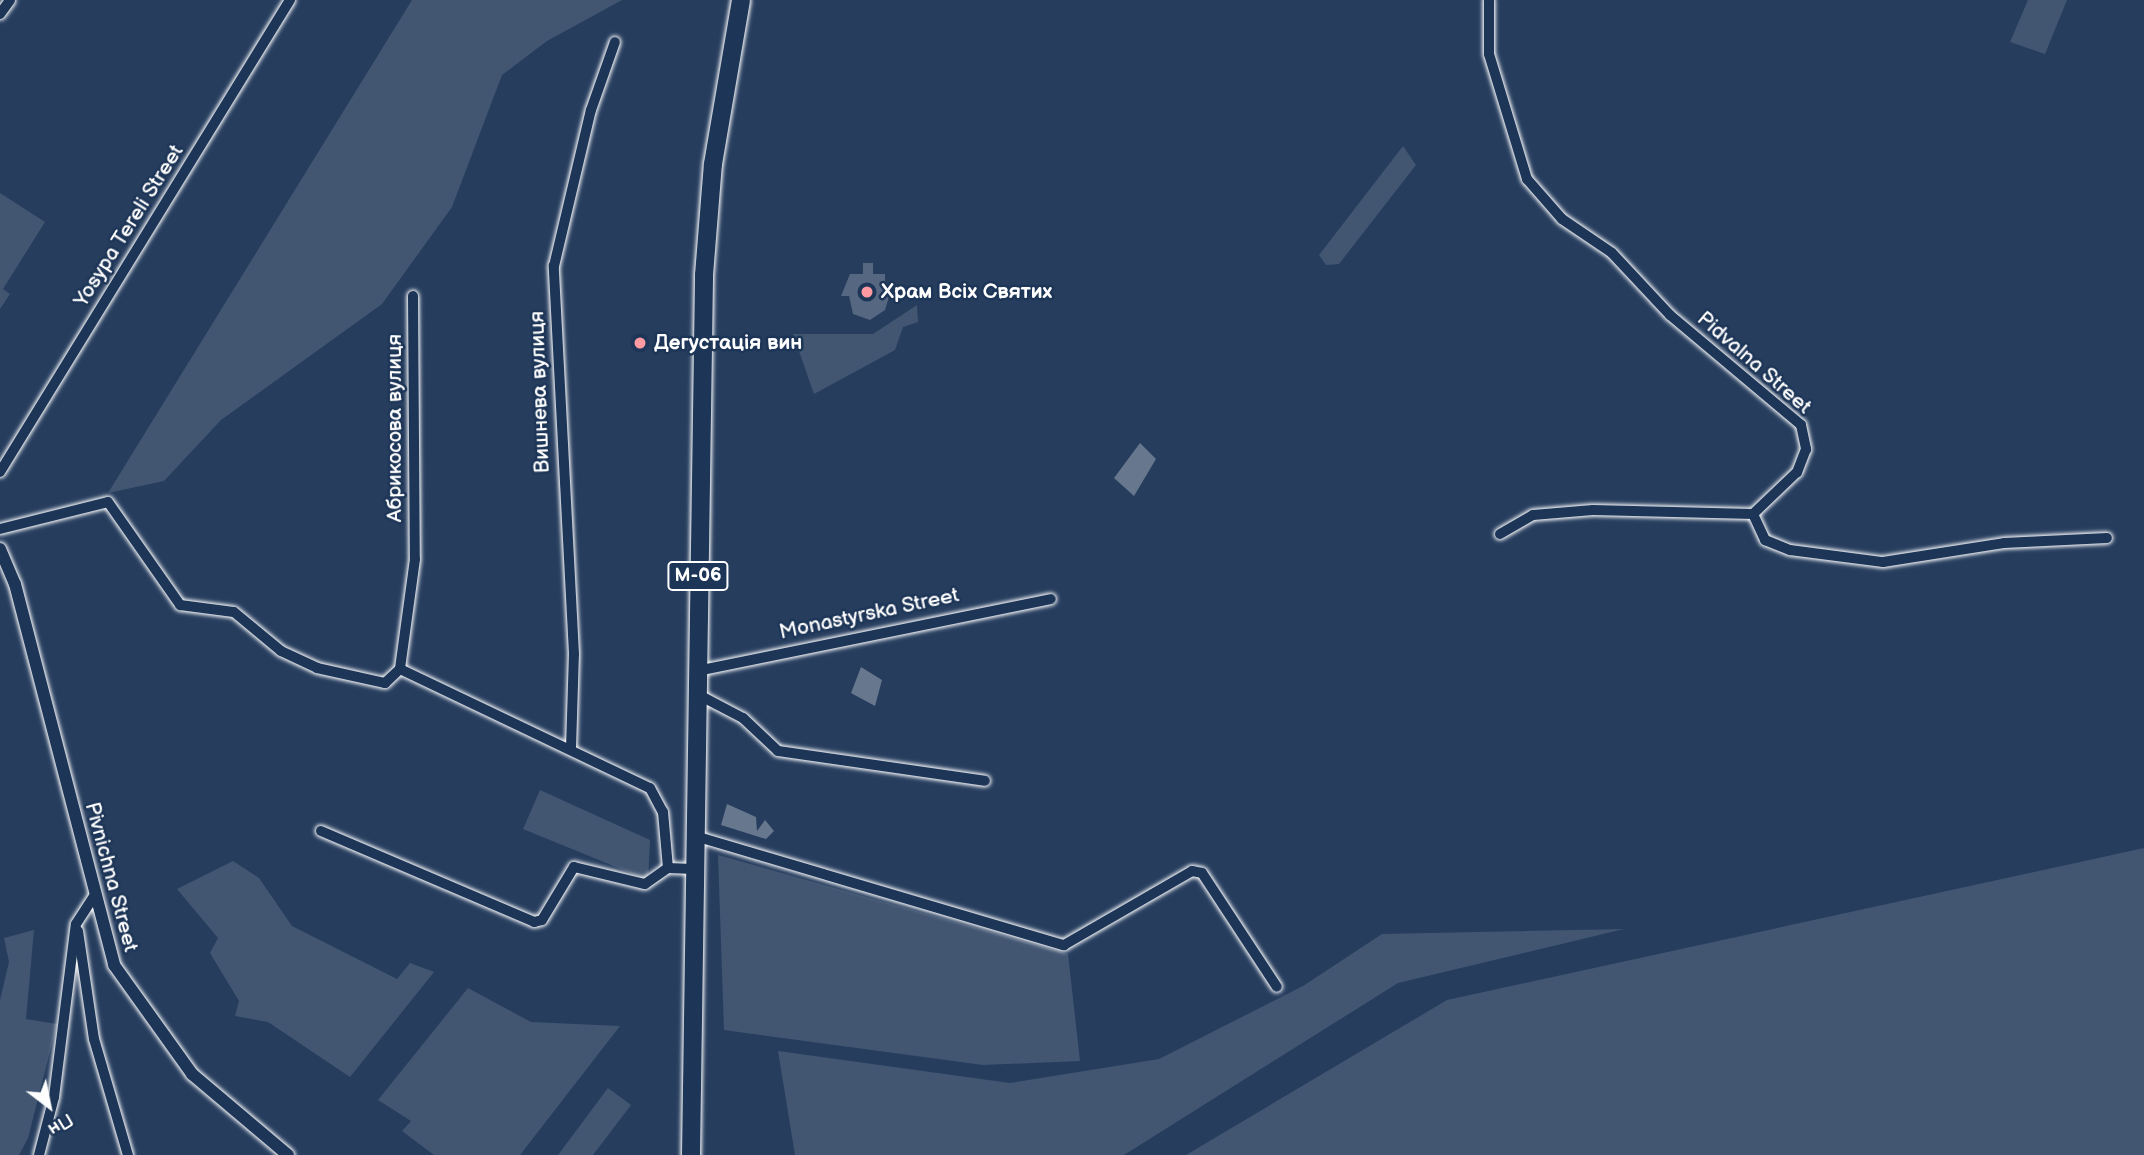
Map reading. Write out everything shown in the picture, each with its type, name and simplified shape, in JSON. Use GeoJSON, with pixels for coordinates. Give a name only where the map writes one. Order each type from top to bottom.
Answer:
{"type":"FeatureCollection","features":[{"type":"Feature","properties":{"kind":"highway","name":"М-06"},"geometry":{"type":"LineString","coordinates":[[691,1155],[696,694],[708,210],[741,0]]}},
{"type":"Feature","properties":{"kind":"street"},"geometry":{"type":"LineString","coordinates":[[0,14],[9,0]]}},
{"type":"Feature","properties":{"kind":"street","name":"Yosypa Tereli Street"},"geometry":{"type":"LineString","coordinates":[[0,472],[290,0]]}},
{"type":"Feature","properties":{"kind":"street","name":"Pidvalna Street"},"geometry":{"type":"LineString","coordinates":[[1489,0],[1489,54],[1527,179],[1562,219],[1612,253],[1670,315],[1801,425],[1807,449],[1797,472],[1753,514]]}},
{"type":"Feature","properties":{"kind":"street","name":"Вишнева вулиця"},"geometry":{"type":"LineString","coordinates":[[571,748],[574,654],[554,266],[591,110],[615,42]]}},
{"type":"Feature","properties":{"kind":"street","name":"Абрикосова вулиця"},"geometry":{"type":"LineString","coordinates":[[400,669],[415,559],[412,296]]}},
{"type":"Feature","properties":{"kind":"street"},"geometry":{"type":"LineString","coordinates":[[0,529],[108,502],[180,605],[234,612],[281,651],[317,668],[385,683],[400,669],[605,764],[656,795],[668,868]]}},
{"type":"Feature","properties":{"kind":"street"},"geometry":{"type":"LineString","coordinates":[[1500,534],[1533,515],[1593,510],[1753,514],[1765,540],[1790,550],[1883,562],[2004,543],[2108,538]]}},
{"type":"Feature","properties":{"kind":"street","name":"Pivnichna Street"},"geometry":{"type":"LineString","coordinates":[[0,549],[15,584],[114,965],[172,1051],[288,1155]]}},
{"type":"Feature","properties":{"kind":"street","name":"Monastyrska Street"},"geometry":{"type":"LineString","coordinates":[[697,671],[886,627],[1051,599]]}},
{"type":"Feature","properties":{"kind":"street"},"geometry":{"type":"LineString","coordinates":[[696,694],[743,718],[778,751],[985,782]]}},
{"type":"Feature","properties":{"kind":"street"},"geometry":{"type":"LineString","coordinates":[[321,831],[534,922],[542,920],[574,867],[645,884],[668,868],[694,869]]}},
{"type":"Feature","properties":{"kind":"street"},"geometry":{"type":"LineString","coordinates":[[695,836],[1064,945],[1192,871],[1202,873],[1277,987]]}},
{"type":"Feature","properties":{"kind":"street"},"geometry":{"type":"LineString","coordinates":[[39,1155],[54,1097],[76,925],[94,896]]}},
{"type":"Feature","properties":{"kind":"street"},"geometry":{"type":"LineString","coordinates":[[76,925],[94,1040],[128,1155]]}},
{"type":"Feature","properties":{"kind":"shaded area"},"geometry":{"type":"Polygon","coordinates":[[[412,0],[622,0],[547,41],[502,75],[452,207],[382,304],[221,420],[164,481],[108,493],[412,0]]]}},
{"type":"Feature","properties":{"kind":"shaded area"},"geometry":{"type":"Polygon","coordinates":[[[2028,0],[2067,0],[2045,54],[2010,42],[2028,0]]]}},
{"type":"Feature","properties":{"kind":"shaded area"},"geometry":{"type":"Polygon","coordinates":[[[1403,146],[1416,165],[1339,264],[1326,265],[1319,255],[1403,146]]]}},
{"type":"Feature","properties":{"kind":"shaded area"},"geometry":{"type":"Polygon","coordinates":[[[0,193],[45,222],[3,289],[10,294],[0,309],[0,193]]]}},
{"type":"Feature","properties":{"kind":"shaded area"},"geometry":{"type":"Polygon","coordinates":[[[917,305],[918,322],[903,327],[895,350],[814,394],[793,334],[873,334],[917,305]]]}},
{"type":"Feature","properties":{"kind":"shaded area"},"geometry":{"type":"Polygon","coordinates":[[[1140,443],[1156,459],[1134,496],[1114,478],[1140,443]]]}},
{"type":"Feature","properties":{"kind":"shaded area"},"geometry":{"type":"Polygon","coordinates":[[[861,667],[882,680],[875,706],[851,693],[861,667]]]}},
{"type":"Feature","properties":{"kind":"shaded area"},"geometry":{"type":"Polygon","coordinates":[[[540,790],[650,840],[648,880],[523,829],[540,790]]]}},
{"type":"Feature","properties":{"kind":"shaded area"},"geometry":{"type":"Polygon","coordinates":[[[727,804],[756,817],[757,831],[765,820],[774,831],[766,839],[721,825],[727,804]]]}},
{"type":"Feature","properties":{"kind":"shaded area"},"geometry":{"type":"Polygon","coordinates":[[[2144,848],[2144,1155],[1186,1155],[1447,1000],[2144,848]]]}},
{"type":"Feature","properties":{"kind":"shaded area"},"geometry":{"type":"Polygon","coordinates":[[[718,855],[1068,954],[1080,1061],[983,1065],[724,1030],[718,855]]]}},
{"type":"Feature","properties":{"kind":"shaded area"},"geometry":{"type":"Polygon","coordinates":[[[233,861],[259,878],[292,926],[397,979],[410,963],[434,972],[350,1077],[268,1022],[235,1016],[239,1001],[210,953],[218,938],[177,889],[233,861]]]}},
{"type":"Feature","properties":{"kind":"shaded area"},"geometry":{"type":"Polygon","coordinates":[[[1624,929],[1398,983],[1124,1155],[795,1155],[778,1051],[1010,1083],[1159,1059],[1303,986],[1382,934],[1624,929]]]}},
{"type":"Feature","properties":{"kind":"shaded area"},"geometry":{"type":"Polygon","coordinates":[[[34,930],[26,1019],[57,1024],[28,1138],[19,1155],[0,1155],[0,1000],[9,962],[4,938],[34,930]]]}},
{"type":"Feature","properties":{"kind":"shaded area"},"geometry":{"type":"Polygon","coordinates":[[[468,988],[531,1022],[620,1026],[520,1155],[434,1155],[402,1131],[411,1121],[378,1100],[468,988]]]}},
{"type":"Feature","properties":{"kind":"shaded area"},"geometry":{"type":"Polygon","coordinates":[[[608,1088],[631,1105],[593,1155],[558,1155],[608,1088]]]}},
{"type":"Feature","properties":{"kind":"building","name":"Храм Всіх Святих"},"geometry":{"type":"Polygon","coordinates":[[[863,263],[873,263],[873,274],[885,274],[885,288],[892,287],[885,310],[870,320],[853,314],[849,296],[841,296],[850,274],[863,274],[863,263]]]}},
{"type":"Feature","properties":{"kind":"place","name":"Храм Всіх Святих"},"geometry":{"type":"Point","coordinates":[867,292]}},
{"type":"Feature","properties":{"kind":"place","name":"Дегустація вин"},"geometry":{"type":"Point","coordinates":[640,343]}}]}
